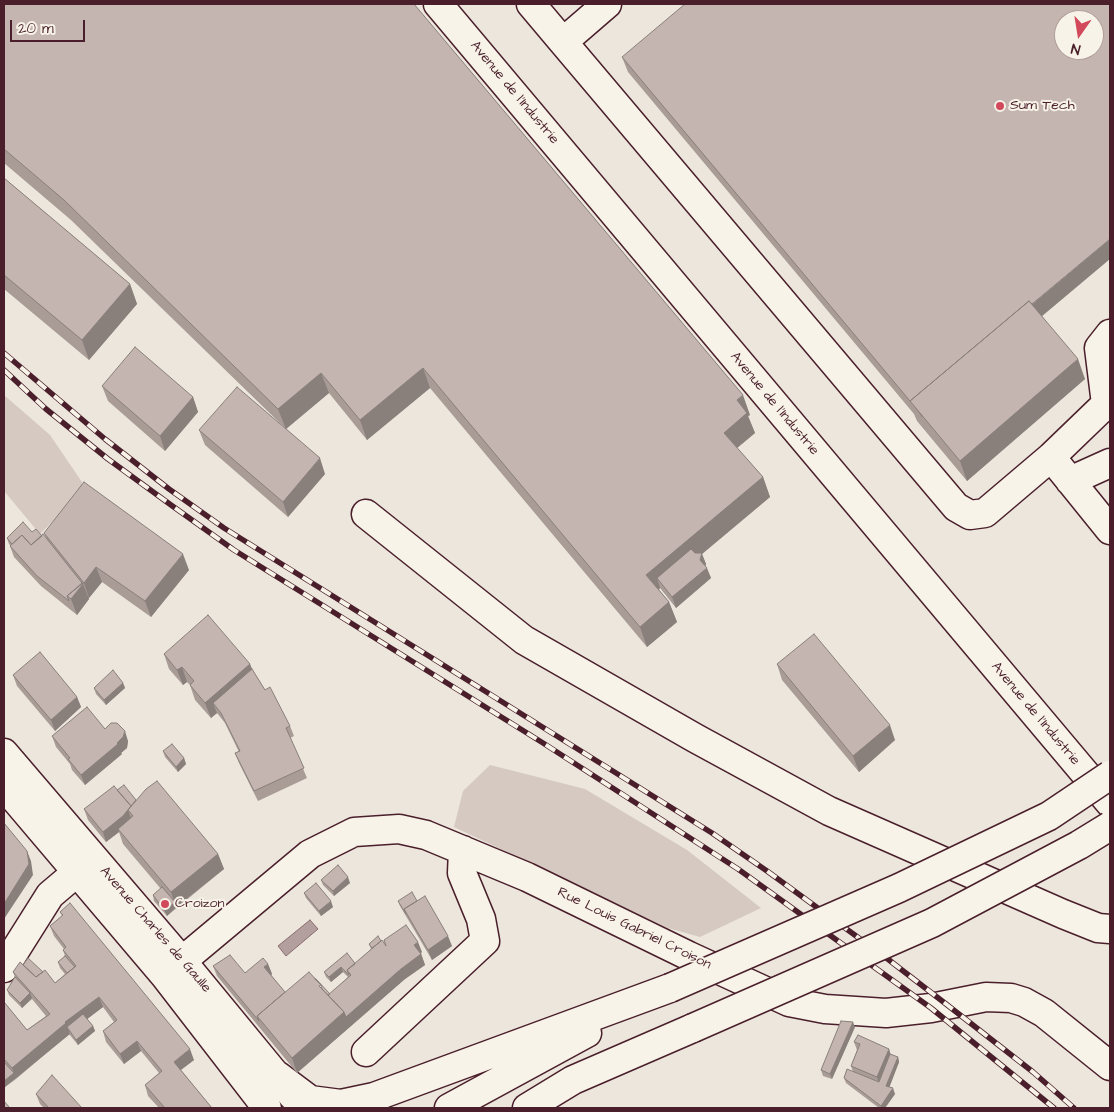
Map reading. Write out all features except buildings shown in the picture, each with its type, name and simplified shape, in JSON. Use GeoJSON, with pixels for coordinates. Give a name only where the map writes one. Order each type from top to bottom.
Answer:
{"type":"FeatureCollection","features":[{"type":"Feature","properties":{"kind":"main road","name":"Avenue de l'Industrie"},"geometry":{"type":"LineString","coordinates":[[438,4],[1110,803]]}},
{"type":"Feature","properties":{"kind":"main road"},"geometry":{"type":"LineString","coordinates":[[531,4],[956,506],[970,515],[985,513],[1108,406],[1100,348],[1110,334]]}},
{"type":"Feature","properties":{"kind":"main road"},"geometry":{"type":"LineString","coordinates":[[563,42],[607,4]]}},
{"type":"Feature","properties":{"kind":"main road"},"geometry":{"type":"LineString","coordinates":[[1051,457],[1070,480],[1101,502],[1110,530]]}},
{"type":"Feature","properties":{"kind":"main road"},"geometry":{"type":"LineString","coordinates":[[1070,480],[1110,463]]}},
{"type":"Feature","properties":{"kind":"main road"},"geometry":{"type":"LineString","coordinates":[[366,514],[524,640],[694,738],[829,811],[1063,914],[1098,928],[1110,929]]}},
{"type":"Feature","properties":{"kind":"main road","name":"Avenue Charles de Gaulle"},"geometry":{"type":"LineString","coordinates":[[4,754],[182,961],[303,1108]]}},
{"type":"Feature","properties":{"kind":"main road"},"geometry":{"type":"LineString","coordinates":[[278,1076],[310,1100],[341,1104],[368,1099],[670,988],[898,888],[1049,816],[1110,775]]}},
{"type":"Feature","properties":{"kind":"main road","name":"Avenue Charles de Gaulle"},"geometry":{"type":"LineString","coordinates":[[4,786],[76,874],[126,929],[165,976],[267,1108]]}},
{"type":"Feature","properties":{"kind":"main road"},"geometry":{"type":"LineString","coordinates":[[527,1108],[573,1080],[932,923],[1079,845],[1110,826]]}},
{"type":"Feature","properties":{"kind":"main road","name":"Rue Louis Gabriel Croison"},"geometry":{"type":"LineString","coordinates":[[182,961],[310,854],[354,832],[398,829],[426,835],[527,877],[689,956],[790,1002],[825,1009],[886,1013],[931,1008],[986,997],[1011,998],[1024,1002],[1044,1013],[1110,1066]]}},
{"type":"Feature","properties":{"kind":"main road"},"geometry":{"type":"LineString","coordinates":[[366,1052],[485,941],[481,919],[462,873],[463,850]]}},
{"type":"Feature","properties":{"kind":"main road"},"geometry":{"type":"LineString","coordinates":[[4,968],[50,894],[76,874]]}},
{"type":"Feature","properties":{"kind":"main road"},"geometry":{"type":"LineString","coordinates":[[450,1108],[670,988]]}},
{"type":"Feature","properties":{"kind":"shaded area"},"geometry":{"type":"Polygon","coordinates":[[[4,395],[50,435],[86,488],[40,534],[4,491],[4,395]]]}},
{"type":"Feature","properties":{"kind":"shaded area"},"geometry":{"type":"Polygon","coordinates":[[[490,765],[585,789],[687,850],[761,908],[700,937],[668,928],[454,827],[463,791],[490,765]]]}},
{"type":"Feature","properties":{"kind":"shaded area"},"geometry":{"type":"Polygon","coordinates":[[[310,920],[318,929],[286,956],[278,946],[310,920]]]}},
{"type":"Feature","properties":{"kind":"railway"},"geometry":{"type":"LineString","coordinates":[[4,353],[105,439],[169,489],[224,528],[712,833],[767,871],[946,1004],[1033,1072],[1074,1108]]}},
{"type":"Feature","properties":{"kind":"railway"},"geometry":{"type":"LineString","coordinates":[[4,370],[46,409],[108,459],[234,550],[543,743],[738,869],[931,1008],[1054,1108]]}},
{"type":"Feature","properties":{"kind":"place","name":"Sum Tech"},"geometry":{"type":"Point","coordinates":[1000,106]}},
{"type":"Feature","properties":{"kind":"place","name":"Croizon"},"geometry":{"type":"Point","coordinates":[165,904]}}]}
